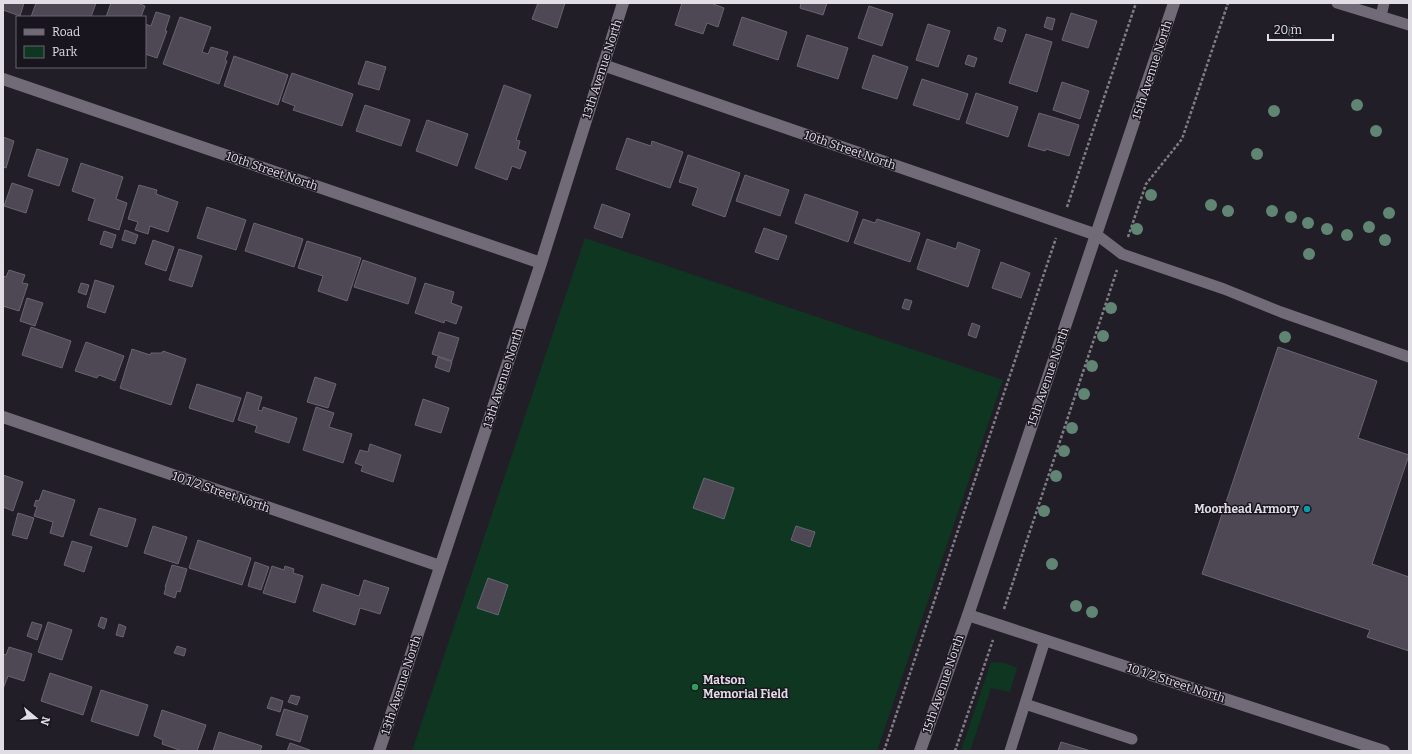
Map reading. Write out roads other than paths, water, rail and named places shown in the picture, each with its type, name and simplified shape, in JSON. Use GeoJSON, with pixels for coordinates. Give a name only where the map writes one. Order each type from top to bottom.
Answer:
{"type":"FeatureCollection","features":[{"type":"Feature","properties":{"kind":"street","name":"13th Avenue North"},"geometry":{"type":"LineString","coordinates":[[379,751],[541,263],[623,3]]}},
{"type":"Feature","properties":{"kind":"street","name":"15th Avenue North"},"geometry":{"type":"LineString","coordinates":[[920,751],[1097,235],[1174,3]]}},
{"type":"Feature","properties":{"kind":"street","name":"10th Street North"},"geometry":{"type":"LineString","coordinates":[[603,65],[1097,235]]}},
{"type":"Feature","properties":{"kind":"street","name":"10th Street North"},"geometry":{"type":"LineString","coordinates":[[3,79],[541,263]]}},
{"type":"Feature","properties":{"kind":"street","name":"10 1/2 Street North"},"geometry":{"type":"LineString","coordinates":[[3,417],[440,566]]}},
{"type":"Feature","properties":{"kind":"street","name":"10 1/2 Street North"},"geometry":{"type":"LineString","coordinates":[[968,614],[1384,751]]}},
{"type":"Feature","properties":{"kind":"lane"},"geometry":{"type":"LineString","coordinates":[[1337,3],[1409,25]]}},
{"type":"Feature","properties":{"kind":"lane"},"geometry":{"type":"LineString","coordinates":[[1381,16],[1384,3]]}},
{"type":"Feature","properties":{"kind":"lane"},"geometry":{"type":"LineString","coordinates":[[1097,235],[1122,254],[1224,289],[1281,312],[1409,357]]}},
{"type":"Feature","properties":{"kind":"lane"},"geometry":{"type":"LineString","coordinates":[[1010,751],[1045,640]]}},
{"type":"Feature","properties":{"kind":"lane"},"geometry":{"type":"LineString","coordinates":[[1025,704],[1132,739]]}},
{"type":"Feature","properties":{"kind":"place","name":"Moorhead Armory"},"geometry":{"type":"Point","coordinates":[1307,509]}},
{"type":"Feature","properties":{"kind":"place","name":"Matson Memorial Field"},"geometry":{"type":"Point","coordinates":[695,687]}}]}
